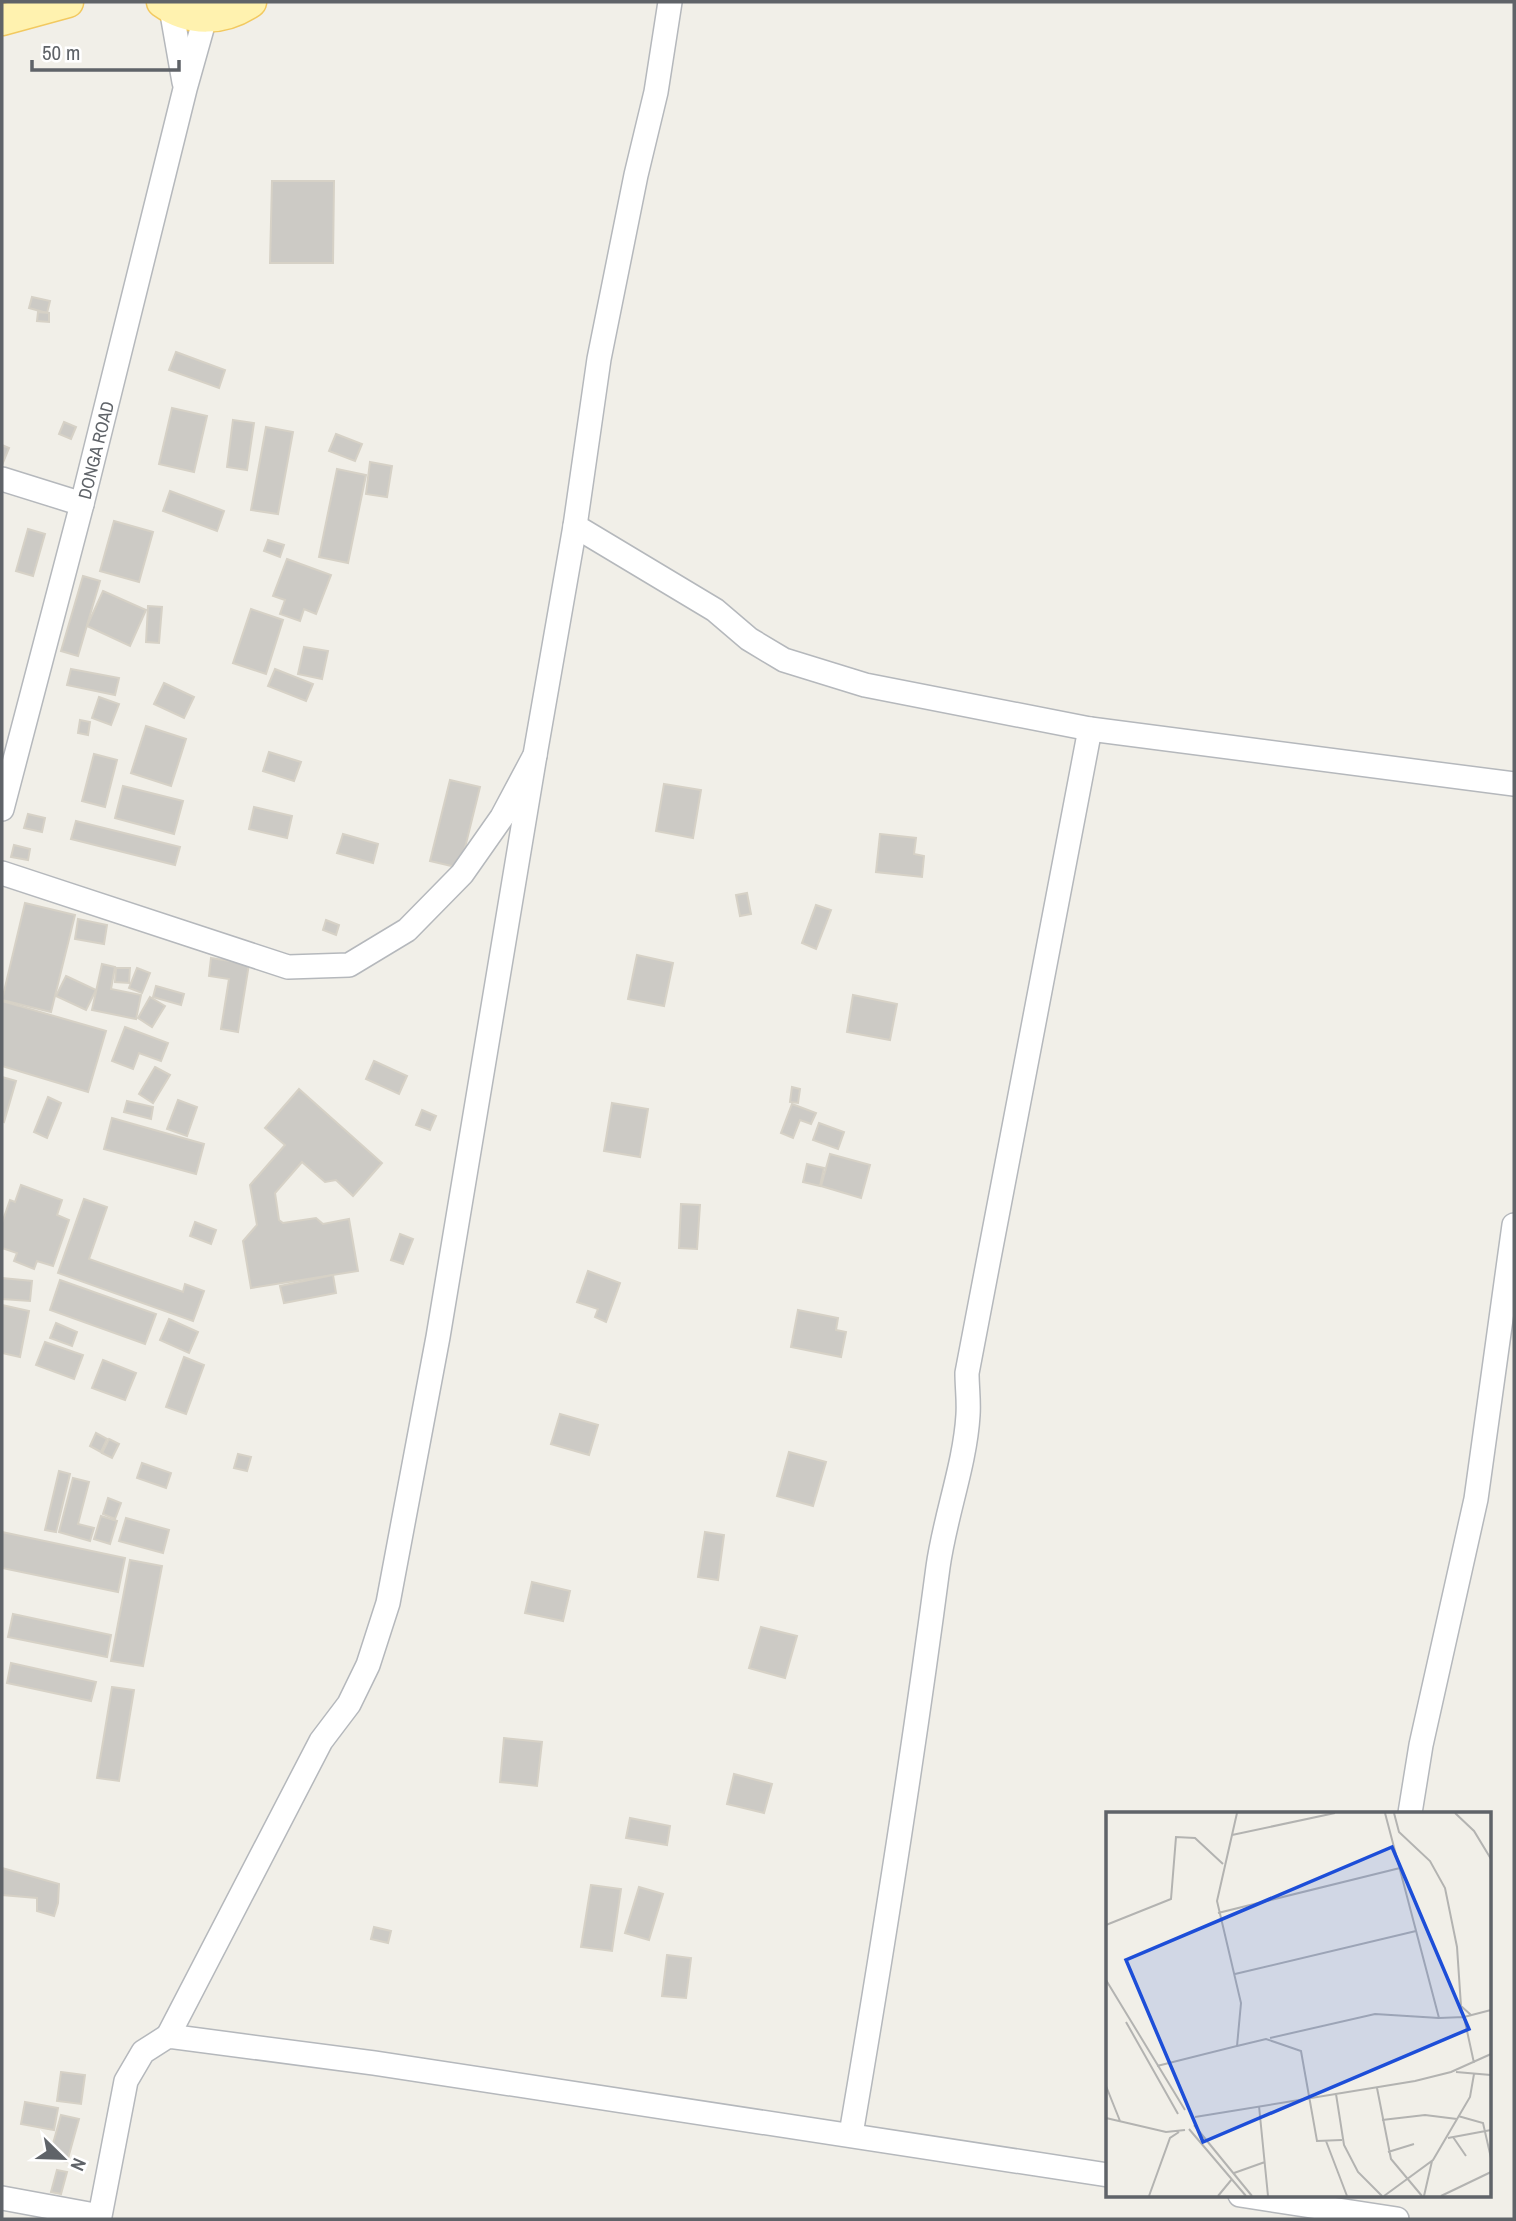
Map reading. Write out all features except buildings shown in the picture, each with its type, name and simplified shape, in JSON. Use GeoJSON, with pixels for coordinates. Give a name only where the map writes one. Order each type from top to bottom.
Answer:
{"type":"FeatureCollection","features":[{"type":"Feature","properties":{"kind":"main road"},"geometry":{"type":"LineString","coordinates":[[2,20],[68,2]]}},
{"type":"Feature","properties":{"kind":"main road"},"geometry":{"type":"LineString","coordinates":[[166,5],[187,15],[205,18],[223,16],[251,2]]}},
{"type":"Feature","properties":{"kind":"street"},"geometry":{"type":"LineString","coordinates":[[2,2198],[99,2218],[127,2081],[143,2052],[168,2036],[321,1741],[349,1703],[363,1675],[388,1603],[438,1338],[575,526],[599,359],[636,174],[656,92],[670,2]]}},
{"type":"Feature","properties":{"kind":"street"},"geometry":{"type":"LineString","coordinates":[[166,5],[185,89]]}},
{"type":"Feature","properties":{"kind":"street","name":"DONGA ROAD"},"geometry":{"type":"LineString","coordinates":[[2,809],[205,18]]}},
{"type":"Feature","properties":{"kind":"street"},"geometry":{"type":"LineString","coordinates":[[2,479],[82,504]]}},
{"type":"Feature","properties":{"kind":"street"},"geometry":{"type":"LineString","coordinates":[[575,526],[715,610],[749,639],[784,660],[865,685],[1090,729],[1514,784]]}},
{"type":"Feature","properties":{"kind":"street"},"geometry":{"type":"LineString","coordinates":[[851,2134],[919,1714],[942,1537],[968,1416],[967,1373],[1090,729]]}},
{"type":"Feature","properties":{"kind":"street"},"geometry":{"type":"LineString","coordinates":[[2,873],[288,967],[349,965],[407,930],[462,874],[502,817],[535,755]]}},
{"type":"Feature","properties":{"kind":"street"},"geometry":{"type":"LineString","coordinates":[[1410,1812],[1421,1745],[1476,1499],[1514,1225]]}},
{"type":"Feature","properties":{"kind":"street"},"geometry":{"type":"LineString","coordinates":[[168,2036],[374,2063],[1106,2175]]}},
{"type":"Feature","properties":{"kind":"street"},"geometry":{"type":"LineString","coordinates":[[1255,2196],[1343,2202],[1398,2219]]}}]}
